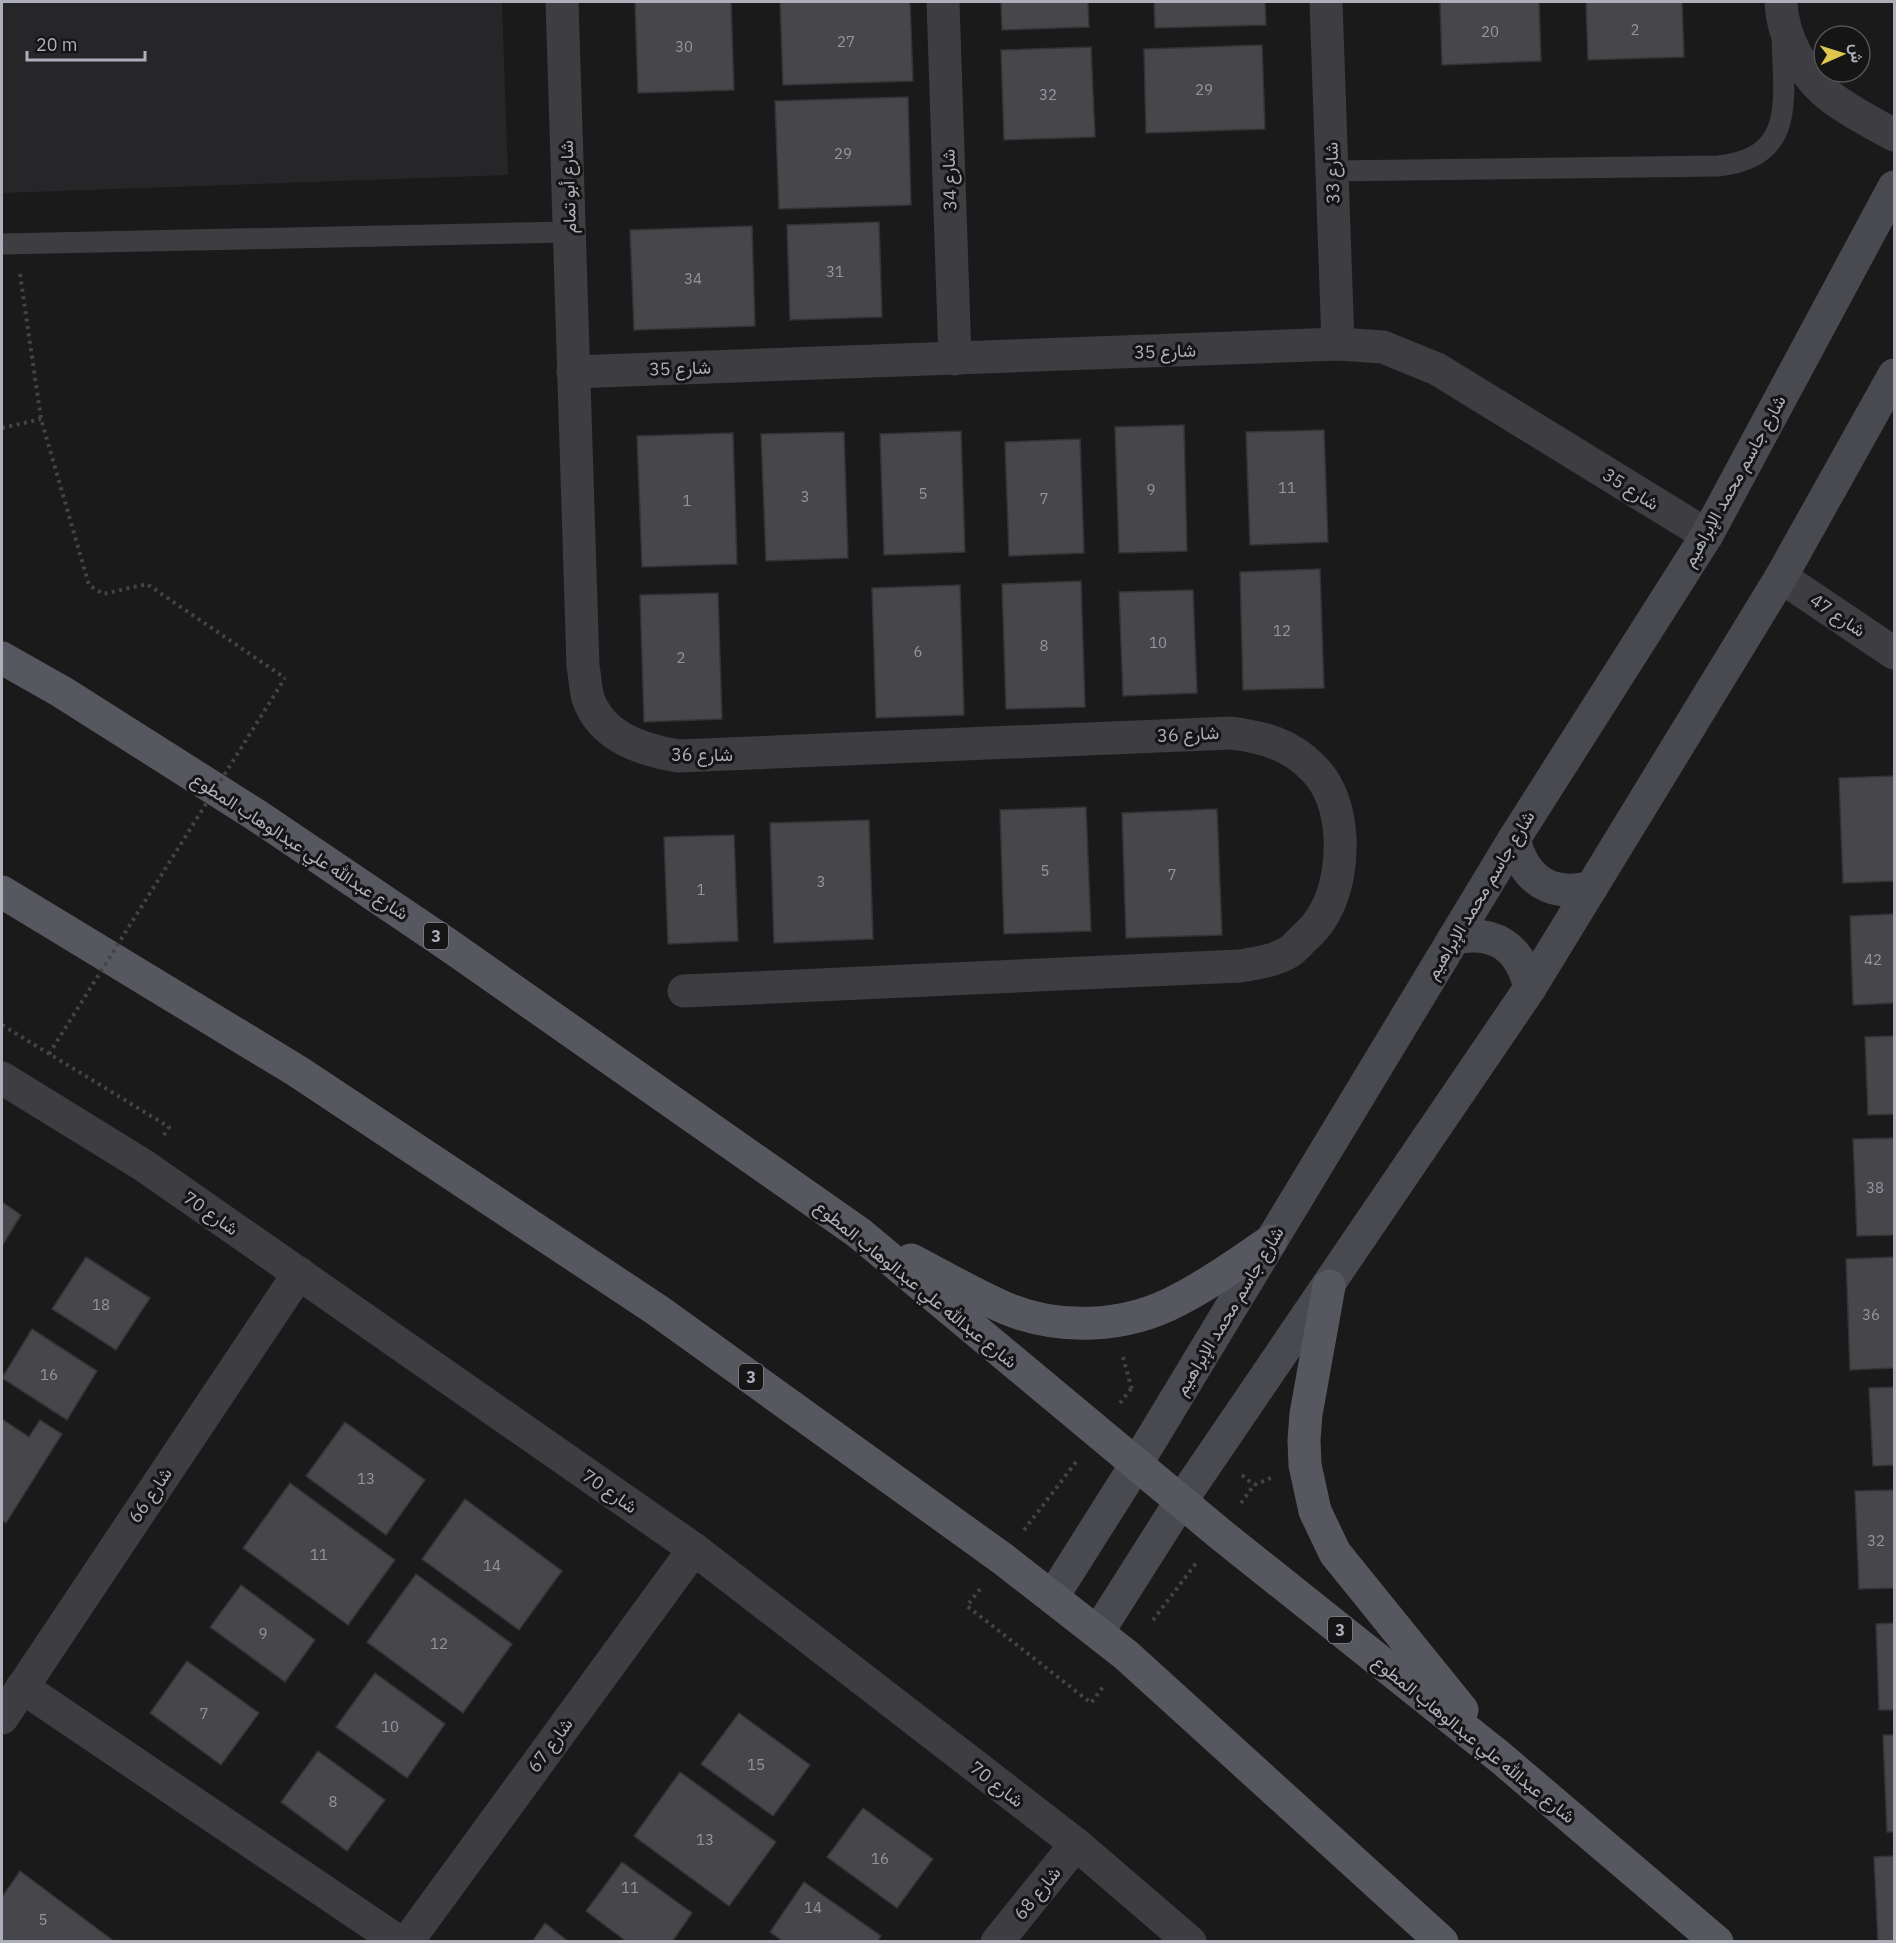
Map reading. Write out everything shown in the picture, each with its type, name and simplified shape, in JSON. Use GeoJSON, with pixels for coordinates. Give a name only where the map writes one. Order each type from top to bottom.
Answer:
{"type":"FeatureCollection","features":[{"type":"Feature","properties":{"kind":"main road","name":"شارع عبدالله علي عبدالوهاب المطوع"},"geometry":{"type":"LineString","coordinates":[[2,658],[62,692],[294,841],[447,944],[859,1233],[1219,1533],[1501,1758],[1717,1941]]}},
{"type":"Feature","properties":{"kind":"main road","name":"3"},"geometry":{"type":"LineString","coordinates":[[2,892],[297,1071],[657,1310],[1053,1596],[1135,1663],[1442,1941]]}},
{"type":"Feature","properties":{"kind":"main road"},"geometry":{"type":"LineString","coordinates":[[859,1233],[1006,1308],[1060,1322],[1087,1324],[1115,1321],[1160,1309],[1180,1300],[1271,1241]]}},
{"type":"Feature","properties":{"kind":"main road"},"geometry":{"type":"LineString","coordinates":[[1329,1286],[1306,1414],[1304,1440],[1305,1466],[1316,1510],[1335,1553],[1501,1758]]}},
{"type":"Feature","properties":{"kind":"street","name":"شارع أبو تمام"},"geometry":{"type":"LineString","coordinates":[[562,2],[573,372]]}},
{"type":"Feature","properties":{"kind":"street","name":"شارع 34"},"geometry":{"type":"LineString","coordinates":[[943,2],[955,359]]}},
{"type":"Feature","properties":{"kind":"street","name":"شارع 33"},"geometry":{"type":"LineString","coordinates":[[1326,2],[1338,344]]}},
{"type":"Feature","properties":{"kind":"street"},"geometry":{"type":"LineString","coordinates":[[1781,5],[1790,42],[1816,82],[1829,96],[1843,106],[1894,135]]}},
{"type":"Feature","properties":{"kind":"street","name":"شارع جاسم محمد الإبراهيم"},"geometry":{"type":"LineString","coordinates":[[1053,1596],[1137,1463],[1514,839],[1707,535],[1894,187]]}},
{"type":"Feature","properties":{"kind":"street","name":"شارع 35"},"geometry":{"type":"LineString","coordinates":[[573,372],[1338,344],[1383,347],[1437,369],[1707,535]]}},
{"type":"Feature","properties":{"kind":"street","name":"شارع 36"},"geometry":{"type":"LineString","coordinates":[[573,372],[583,666],[588,698],[597,716],[613,733],[634,745],[653,752],[698,756],[1231,732],[1264,738],[1297,756],[1313,768],[1326,785],[1336,809],[1340,833],[1339,860],[1335,885],[1326,912],[1311,931],[1289,952],[1264,962],[1228,966],[684,991]]}},
{"type":"Feature","properties":{"kind":"street"},"geometry":{"type":"LineString","coordinates":[[1098,1632],[1181,1501],[1530,988],[1781,577],[1894,375]]}},
{"type":"Feature","properties":{"kind":"street","name":"شارع 47"},"geometry":{"type":"LineString","coordinates":[[1781,577],[1894,653]]}},
{"type":"Feature","properties":{"kind":"street"},"geometry":{"type":"LineString","coordinates":[[1514,839],[1518,856],[1527,871],[1541,883],[1557,890],[1575,891],[1592,887]]}},
{"type":"Feature","properties":{"kind":"street"},"geometry":{"type":"LineString","coordinates":[[1454,938],[1471,934],[1489,937],[1504,944],[1517,956],[1526,971],[1530,988]]}},
{"type":"Feature","properties":{"kind":"street","name":"شارع 70"},"geometry":{"type":"LineString","coordinates":[[2,1078],[143,1166],[693,1549],[1076,1844],[1190,1941]]}},
{"type":"Feature","properties":{"kind":"street","name":"شارع 66"},"geometry":{"type":"LineString","coordinates":[[2,1718],[299,1273]]}},
{"type":"Feature","properties":{"kind":"street","name":"شارع 67"},"geometry":{"type":"LineString","coordinates":[[407,1941],[693,1549]]}},
{"type":"Feature","properties":{"kind":"street"},"geometry":{"type":"LineString","coordinates":[[22,1687],[399,1941]]}},
{"type":"Feature","properties":{"kind":"street","name":"شارع 68"},"geometry":{"type":"LineString","coordinates":[[998,1941],[1076,1844]]}},
{"type":"Feature","properties":{"kind":"lane"},"geometry":{"type":"LineString","coordinates":[[1331,171],[1718,166],[1742,162],[1763,152],[1778,131],[1782,117],[1781,5]]}},
{"type":"Feature","properties":{"kind":"lane"},"geometry":{"type":"LineString","coordinates":[[8,244],[569,232]]}},
{"type":"Feature","properties":{"kind":"path"},"geometry":{"type":"LineString","coordinates":[[8,244],[41,420],[89,585],[103,594],[147,584],[285,678],[49,1054]]}},
{"type":"Feature","properties":{"kind":"path"},"geometry":{"type":"LineString","coordinates":[[2,428],[41,420]]}},
{"type":"Feature","properties":{"kind":"path"},"geometry":{"type":"LineString","coordinates":[[2,1025],[169,1127]]}},
{"type":"Feature","properties":{"kind":"shaded area"},"geometry":{"type":"Polygon","coordinates":[[[2,2],[502,2],[508,175],[2,193],[2,2]]]}},
{"type":"Feature","properties":{"kind":"building"},"geometry":{"type":"Polygon","coordinates":[[[635,2],[731,2],[734,90],[638,93],[635,2]]]}},
{"type":"Feature","properties":{"kind":"building"},"geometry":{"type":"Polygon","coordinates":[[[780,2],[910,2],[913,81],[783,85],[780,2]]]}},
{"type":"Feature","properties":{"kind":"building"},"geometry":{"type":"Polygon","coordinates":[[[1001,2],[1088,2],[1089,27],[1002,30],[1001,2]]]}},
{"type":"Feature","properties":{"kind":"building"},"geometry":{"type":"Polygon","coordinates":[[[1154,2],[1265,2],[1266,25],[1155,28],[1154,2]]]}},
{"type":"Feature","properties":{"kind":"building"},"geometry":{"type":"Polygon","coordinates":[[[1440,2],[1539,2],[1541,61],[1442,65],[1440,2]]]}},
{"type":"Feature","properties":{"kind":"building"},"geometry":{"type":"Polygon","coordinates":[[[1586,2],[1682,2],[1684,57],[1588,60],[1586,2]]]}},
{"type":"Feature","properties":{"kind":"building"},"geometry":{"type":"Polygon","coordinates":[[[1262,45],[1265,129],[1146,133],[1144,49],[1262,45]]]}},
{"type":"Feature","properties":{"kind":"building"},"geometry":{"type":"Polygon","coordinates":[[[1091,47],[1095,137],[1004,140],[1001,50],[1091,47]]]}},
{"type":"Feature","properties":{"kind":"building"},"geometry":{"type":"Polygon","coordinates":[[[908,97],[911,205],[779,209],[775,101],[908,97]]]}},
{"type":"Feature","properties":{"kind":"building"},"geometry":{"type":"Polygon","coordinates":[[[879,222],[882,317],[790,320],[787,225],[879,222]]]}},
{"type":"Feature","properties":{"kind":"building"},"geometry":{"type":"Polygon","coordinates":[[[752,226],[755,326],[634,330],[630,230],[752,226]]]}},
{"type":"Feature","properties":{"kind":"building"},"geometry":{"type":"Polygon","coordinates":[[[1184,425],[1187,551],[1119,553],[1115,427],[1184,425]]]}},
{"type":"Feature","properties":{"kind":"building"},"geometry":{"type":"Polygon","coordinates":[[[1324,430],[1328,542],[1250,545],[1246,432],[1324,430]]]}},
{"type":"Feature","properties":{"kind":"building"},"geometry":{"type":"Polygon","coordinates":[[[961,431],[965,552],[884,555],[880,434],[961,431]]]}},
{"type":"Feature","properties":{"kind":"building"},"geometry":{"type":"Polygon","coordinates":[[[844,432],[848,558],[766,561],[761,434],[844,432]]]}},
{"type":"Feature","properties":{"kind":"building"},"geometry":{"type":"Polygon","coordinates":[[[733,433],[737,564],[642,567],[637,436],[733,433]]]}},
{"type":"Feature","properties":{"kind":"building"},"geometry":{"type":"Polygon","coordinates":[[[1080,439],[1084,553],[1009,556],[1005,442],[1080,439]]]}},
{"type":"Feature","properties":{"kind":"building"},"geometry":{"type":"Polygon","coordinates":[[[1320,569],[1324,688],[1243,690],[1240,572],[1320,569]]]}},
{"type":"Feature","properties":{"kind":"building"},"geometry":{"type":"Polygon","coordinates":[[[1081,581],[1085,707],[1006,709],[1002,584],[1081,581]]]}},
{"type":"Feature","properties":{"kind":"building"},"geometry":{"type":"Polygon","coordinates":[[[960,585],[964,715],[876,718],[872,588],[960,585]]]}},
{"type":"Feature","properties":{"kind":"building"},"geometry":{"type":"Polygon","coordinates":[[[1193,590],[1197,693],[1123,696],[1119,592],[1193,590]]]}},
{"type":"Feature","properties":{"kind":"building"},"geometry":{"type":"Polygon","coordinates":[[[718,593],[722,719],[644,722],[640,595],[718,593]]]}},
{"type":"Feature","properties":{"kind":"building"},"geometry":{"type":"Polygon","coordinates":[[[1894,776],[1894,881],[1843,883],[1839,778],[1894,776]]]}},
{"type":"Feature","properties":{"kind":"building"},"geometry":{"type":"Polygon","coordinates":[[[1086,807],[1091,931],[1004,934],[1000,810],[1086,807]]]}},
{"type":"Feature","properties":{"kind":"building"},"geometry":{"type":"Polygon","coordinates":[[[1217,809],[1222,935],[1126,938],[1122,813],[1217,809]]]}},
{"type":"Feature","properties":{"kind":"building"},"geometry":{"type":"Polygon","coordinates":[[[869,820],[873,939],[774,943],[770,823],[869,820]]]}},
{"type":"Feature","properties":{"kind":"building"},"geometry":{"type":"Polygon","coordinates":[[[734,835],[738,941],[668,944],[664,837],[734,835]]]}},
{"type":"Feature","properties":{"kind":"building"},"geometry":{"type":"Polygon","coordinates":[[[1894,914],[1894,1003],[1853,1005],[1850,916],[1894,914]]]}},
{"type":"Feature","properties":{"kind":"building"},"geometry":{"type":"Polygon","coordinates":[[[1894,1036],[1894,1114],[1868,1115],[1865,1037],[1894,1036]]]}},
{"type":"Feature","properties":{"kind":"building"},"geometry":{"type":"Polygon","coordinates":[[[1894,1138],[1894,1235],[1857,1236],[1853,1139],[1894,1138]]]}},
{"type":"Feature","properties":{"kind":"building"},"geometry":{"type":"Polygon","coordinates":[[[2,1202],[21,1215],[2,1246],[2,1202]]]}},
{"type":"Feature","properties":{"kind":"building"},"geometry":{"type":"Polygon","coordinates":[[[86,1257],[150,1298],[116,1350],[52,1309],[86,1257]]]}},
{"type":"Feature","properties":{"kind":"building"},"geometry":{"type":"Polygon","coordinates":[[[1894,1257],[1894,1368],[1850,1370],[1846,1259],[1894,1257]]]}},
{"type":"Feature","properties":{"kind":"building"},"geometry":{"type":"Polygon","coordinates":[[[32,1329],[97,1371],[67,1420],[2,1378],[32,1329]]]}},
{"type":"Feature","properties":{"kind":"building"},"geometry":{"type":"Polygon","coordinates":[[[1894,1387],[1894,1465],[1873,1466],[1869,1388],[1894,1387]]]}},
{"type":"Feature","properties":{"kind":"building"},"geometry":{"type":"Polygon","coordinates":[[[2,1419],[29,1437],[40,1420],[62,1434],[6,1523],[2,1520],[2,1419]]]}},
{"type":"Feature","properties":{"kind":"building"},"geometry":{"type":"Polygon","coordinates":[[[345,1422],[425,1480],[386,1535],[306,1476],[345,1422]]]}},
{"type":"Feature","properties":{"kind":"building"},"geometry":{"type":"Polygon","coordinates":[[[290,1483],[395,1560],[348,1625],[243,1548],[290,1483]]]}},
{"type":"Feature","properties":{"kind":"building"},"geometry":{"type":"Polygon","coordinates":[[[1894,1490],[1894,1588],[1859,1589],[1855,1491],[1894,1490]]]}},
{"type":"Feature","properties":{"kind":"building"},"geometry":{"type":"Polygon","coordinates":[[[465,1499],[562,1571],[519,1630],[422,1559],[465,1499]]]}},
{"type":"Feature","properties":{"kind":"building"},"geometry":{"type":"Polygon","coordinates":[[[416,1574],[512,1644],[463,1713],[367,1642],[416,1574]]]}},
{"type":"Feature","properties":{"kind":"building"},"geometry":{"type":"Polygon","coordinates":[[[241,1585],[315,1640],[285,1682],[210,1627],[241,1585]]]}},
{"type":"Feature","properties":{"kind":"building"},"geometry":{"type":"Polygon","coordinates":[[[1894,1623],[1894,1710],[1879,1710],[1876,1624],[1894,1623]]]}},
{"type":"Feature","properties":{"kind":"building"},"geometry":{"type":"Polygon","coordinates":[[[187,1661],[259,1713],[221,1765],[150,1713],[187,1661]]]}},
{"type":"Feature","properties":{"kind":"building"},"geometry":{"type":"Polygon","coordinates":[[[375,1673],[445,1724],[407,1778],[336,1727],[375,1673]]]}},
{"type":"Feature","properties":{"kind":"building"},"geometry":{"type":"Polygon","coordinates":[[[739,1713],[810,1765],[773,1816],[701,1764],[739,1713]]]}},
{"type":"Feature","properties":{"kind":"building"},"geometry":{"type":"Polygon","coordinates":[[[1883,1735],[1894,1735],[1894,1832],[1887,1832],[1883,1735]]]}},
{"type":"Feature","properties":{"kind":"building"},"geometry":{"type":"Polygon","coordinates":[[[318,1751],[385,1800],[347,1851],[281,1802],[318,1751]]]}},
{"type":"Feature","properties":{"kind":"building"},"geometry":{"type":"Polygon","coordinates":[[[680,1772],[776,1842],[729,1906],[634,1836],[680,1772]]]}},
{"type":"Feature","properties":{"kind":"building"},"geometry":{"type":"Polygon","coordinates":[[[863,1808],[933,1859],[897,1908],[827,1857],[863,1808]]]}},
{"type":"Feature","properties":{"kind":"building"},"geometry":{"type":"Polygon","coordinates":[[[1894,1856],[1894,1942],[1878,1942],[1874,1857],[1894,1856]]]}},
{"type":"Feature","properties":{"kind":"building"},"geometry":{"type":"Polygon","coordinates":[[[622,1862],[692,1913],[672,1942],[627,1942],[586,1911],[622,1862]]]}},
{"type":"Feature","properties":{"kind":"building"},"geometry":{"type":"Polygon","coordinates":[[[20,1871],[115,1942],[2,1942],[2,1897],[20,1871]]]}},
{"type":"Feature","properties":{"kind":"building"},"geometry":{"type":"Polygon","coordinates":[[[804,1882],[881,1936],[877,1942],[784,1942],[770,1932],[804,1882]]]}},
{"type":"Feature","properties":{"kind":"building"},"geometry":{"type":"Polygon","coordinates":[[[545,1923],[569,1942],[532,1942],[545,1923]]]}}]}
